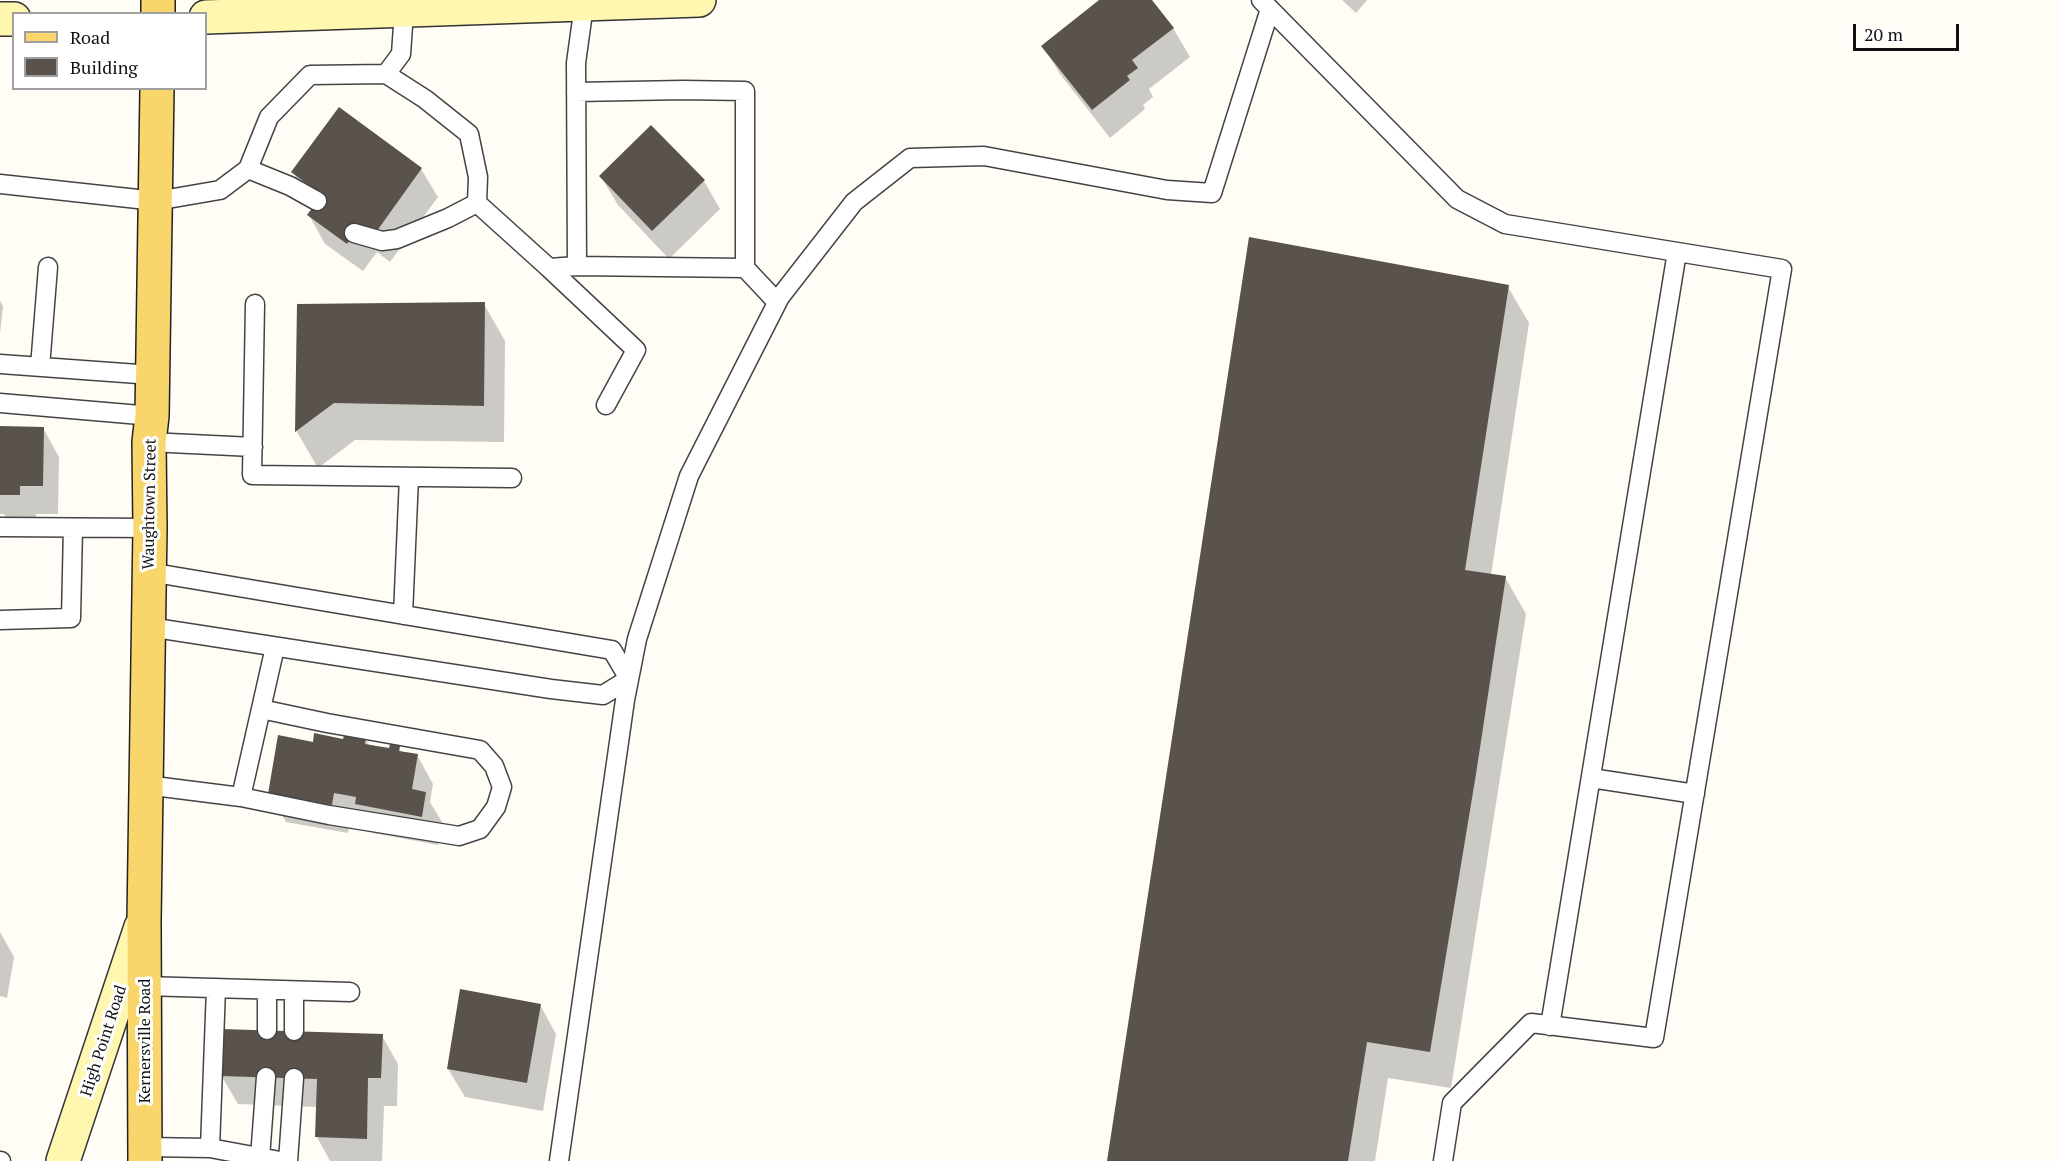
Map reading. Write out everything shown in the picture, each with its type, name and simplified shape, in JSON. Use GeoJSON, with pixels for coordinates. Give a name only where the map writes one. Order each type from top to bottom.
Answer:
{"type":"FeatureCollection","features":[{"type":"Feature","properties":{"kind":"main road"},"geometry":{"type":"LineString","coordinates":[[207,17],[404,12],[699,0]]}},
{"type":"Feature","properties":{"kind":"main road","name":"Waughtown Street"},"geometry":{"type":"LineString","coordinates":[[144,920],[157,90]]}},
{"type":"Feature","properties":{"kind":"main road","name":"Kernersville Road"},"geometry":{"type":"LineString","coordinates":[[144,920],[145,1154]]}},
{"type":"Feature","properties":{"kind":"main road","name":"High Point Road"},"geometry":{"type":"LineString","coordinates":[[63,1161],[144,920]]}},
{"type":"Feature","properties":{"kind":"lane"},"geometry":{"type":"LineString","coordinates":[[577,266],[576,63],[584,4]]}},
{"type":"Feature","properties":{"kind":"lane"},"geometry":{"type":"LineString","coordinates":[[559,1161],[629,680],[637,639],[688,476],[777,302],[854,202],[910,158],[984,156],[1167,189],[1212,193],[1265,5],[1458,199],[1505,224],[1782,269],[1654,1038],[1531,1023],[1452,1103],[1443,1161]]}},
{"type":"Feature","properties":{"kind":"lane"},"geometry":{"type":"LineString","coordinates":[[386,74],[400,54],[404,12]]}},
{"type":"Feature","properties":{"kind":"lane"},"geometry":{"type":"LineString","coordinates":[[0,184],[156,201],[220,190],[248,170],[269,117],[310,75],[386,74],[426,99],[469,134],[478,177],[477,203]]}},
{"type":"Feature","properties":{"kind":"lane"},"geometry":{"type":"LineString","coordinates":[[576,92],[745,91],[745,268],[777,302]]}},
{"type":"Feature","properties":{"kind":"lane"},"geometry":{"type":"LineString","coordinates":[[248,170],[290,186],[317,201]]}},
{"type":"Feature","properties":{"kind":"lane"},"geometry":{"type":"LineString","coordinates":[[354,232],[382,241],[397,239],[477,203]]}},
{"type":"Feature","properties":{"kind":"lane"},"geometry":{"type":"LineString","coordinates":[[477,203],[636,350],[606,405]]}},
{"type":"Feature","properties":{"kind":"lane"},"geometry":{"type":"LineString","coordinates":[[1550,1026],[1677,252]]}},
{"type":"Feature","properties":{"kind":"lane"},"geometry":{"type":"LineString","coordinates":[[549,268],[577,266],[745,268]]}},
{"type":"Feature","properties":{"kind":"lane"},"geometry":{"type":"LineString","coordinates":[[40,367],[48,267]]}},
{"type":"Feature","properties":{"kind":"lane"},"geometry":{"type":"LineString","coordinates":[[255,304],[252,475],[512,478]]}},
{"type":"Feature","properties":{"kind":"lane"},"geometry":{"type":"LineString","coordinates":[[0,364],[152,375]]}},
{"type":"Feature","properties":{"kind":"lane"},"geometry":{"type":"LineString","coordinates":[[0,403],[253,447]]}},
{"type":"Feature","properties":{"kind":"lane"},"geometry":{"type":"LineString","coordinates":[[403,615],[409,477]]}},
{"type":"Feature","properties":{"kind":"lane"},"geometry":{"type":"LineString","coordinates":[[0,527],[150,528]]}},
{"type":"Feature","properties":{"kind":"lane"},"geometry":{"type":"LineString","coordinates":[[0,620],[71,618],[68,528]]}},
{"type":"Feature","properties":{"kind":"lane"},"geometry":{"type":"LineString","coordinates":[[149,572],[612,650],[629,680]]}},
{"type":"Feature","properties":{"kind":"lane"},"geometry":{"type":"LineString","coordinates":[[149,627],[603,696],[629,680]]}},
{"type":"Feature","properties":{"kind":"lane"},"geometry":{"type":"LineString","coordinates":[[240,797],[275,647]]}},
{"type":"Feature","properties":{"kind":"lane"},"geometry":{"type":"LineString","coordinates":[[146,785],[240,797],[329,815],[459,836],[480,830],[496,807],[502,787],[495,766],[480,750],[291,717],[261,709]]}},
{"type":"Feature","properties":{"kind":"lane"},"geometry":{"type":"LineString","coordinates":[[1591,778],[1695,794]]}},
{"type":"Feature","properties":{"kind":"lane"},"geometry":{"type":"LineString","coordinates":[[144,986],[350,992]]}},
{"type":"Feature","properties":{"kind":"lane"},"geometry":{"type":"LineString","coordinates":[[210,1148],[216,988]]}},
{"type":"Feature","properties":{"kind":"lane"},"geometry":{"type":"LineString","coordinates":[[267,990],[267,1030]]}},
{"type":"Feature","properties":{"kind":"lane"},"geometry":{"type":"LineString","coordinates":[[294,991],[294,1031]]}},
{"type":"Feature","properties":{"kind":"lane"},"geometry":{"type":"LineString","coordinates":[[260,1158],[266,1077]]}},
{"type":"Feature","properties":{"kind":"lane"},"geometry":{"type":"LineString","coordinates":[[288,1161],[294,1078]]}},
{"type":"Feature","properties":{"kind":"lane"},"geometry":{"type":"LineString","coordinates":[[145,1154],[210,1148],[280,1161]]}},
{"type":"Feature","properties":{"kind":"building"},"geometry":{"type":"Polygon","coordinates":[[[1099,0],[1152,0],[1174,28],[1132,60],[1138,68],[1127,76],[1130,80],[1092,110],[1041,46],[1099,0]]]}},
{"type":"Feature","properties":{"kind":"building"},"geometry":{"type":"Polygon","coordinates":[[[339,107],[422,168],[374,235],[360,225],[347,244],[307,215],[322,195],[291,172],[339,107]]]}},
{"type":"Feature","properties":{"kind":"building"},"geometry":{"type":"Polygon","coordinates":[[[651,125],[705,180],[652,231],[599,176],[651,125]]]}},
{"type":"Feature","properties":{"kind":"building"},"geometry":{"type":"Polygon","coordinates":[[[1249,237],[1509,285],[1465,570],[1506,576],[1476,774],[1430,1052],[1367,1042],[1348,1161],[1107,1161],[1249,237]]]}},
{"type":"Feature","properties":{"kind":"building"},"geometry":{"type":"Polygon","coordinates":[[[485,302],[484,406],[334,403],[295,432],[297,304],[485,302]]]}},
{"type":"Feature","properties":{"kind":"building"},"geometry":{"type":"Polygon","coordinates":[[[0,426],[44,427],[43,486],[20,486],[20,495],[0,495],[0,426]]]}},
{"type":"Feature","properties":{"kind":"building"},"geometry":{"type":"Polygon","coordinates":[[[345,732],[366,736],[365,744],[389,748],[390,744],[400,746],[399,751],[418,754],[412,789],[426,792],[422,817],[355,804],[356,797],[334,793],[332,805],[268,794],[278,735],[313,742],[314,733],[343,739],[345,732]]]}},
{"type":"Feature","properties":{"kind":"building"},"geometry":{"type":"Polygon","coordinates":[[[460,989],[541,1004],[527,1083],[447,1069],[460,989]]]}},
{"type":"Feature","properties":{"kind":"building"},"geometry":{"type":"Polygon","coordinates":[[[221,1029],[383,1034],[381,1078],[368,1078],[367,1139],[315,1137],[317,1079],[220,1076],[221,1029]]]}}]}
